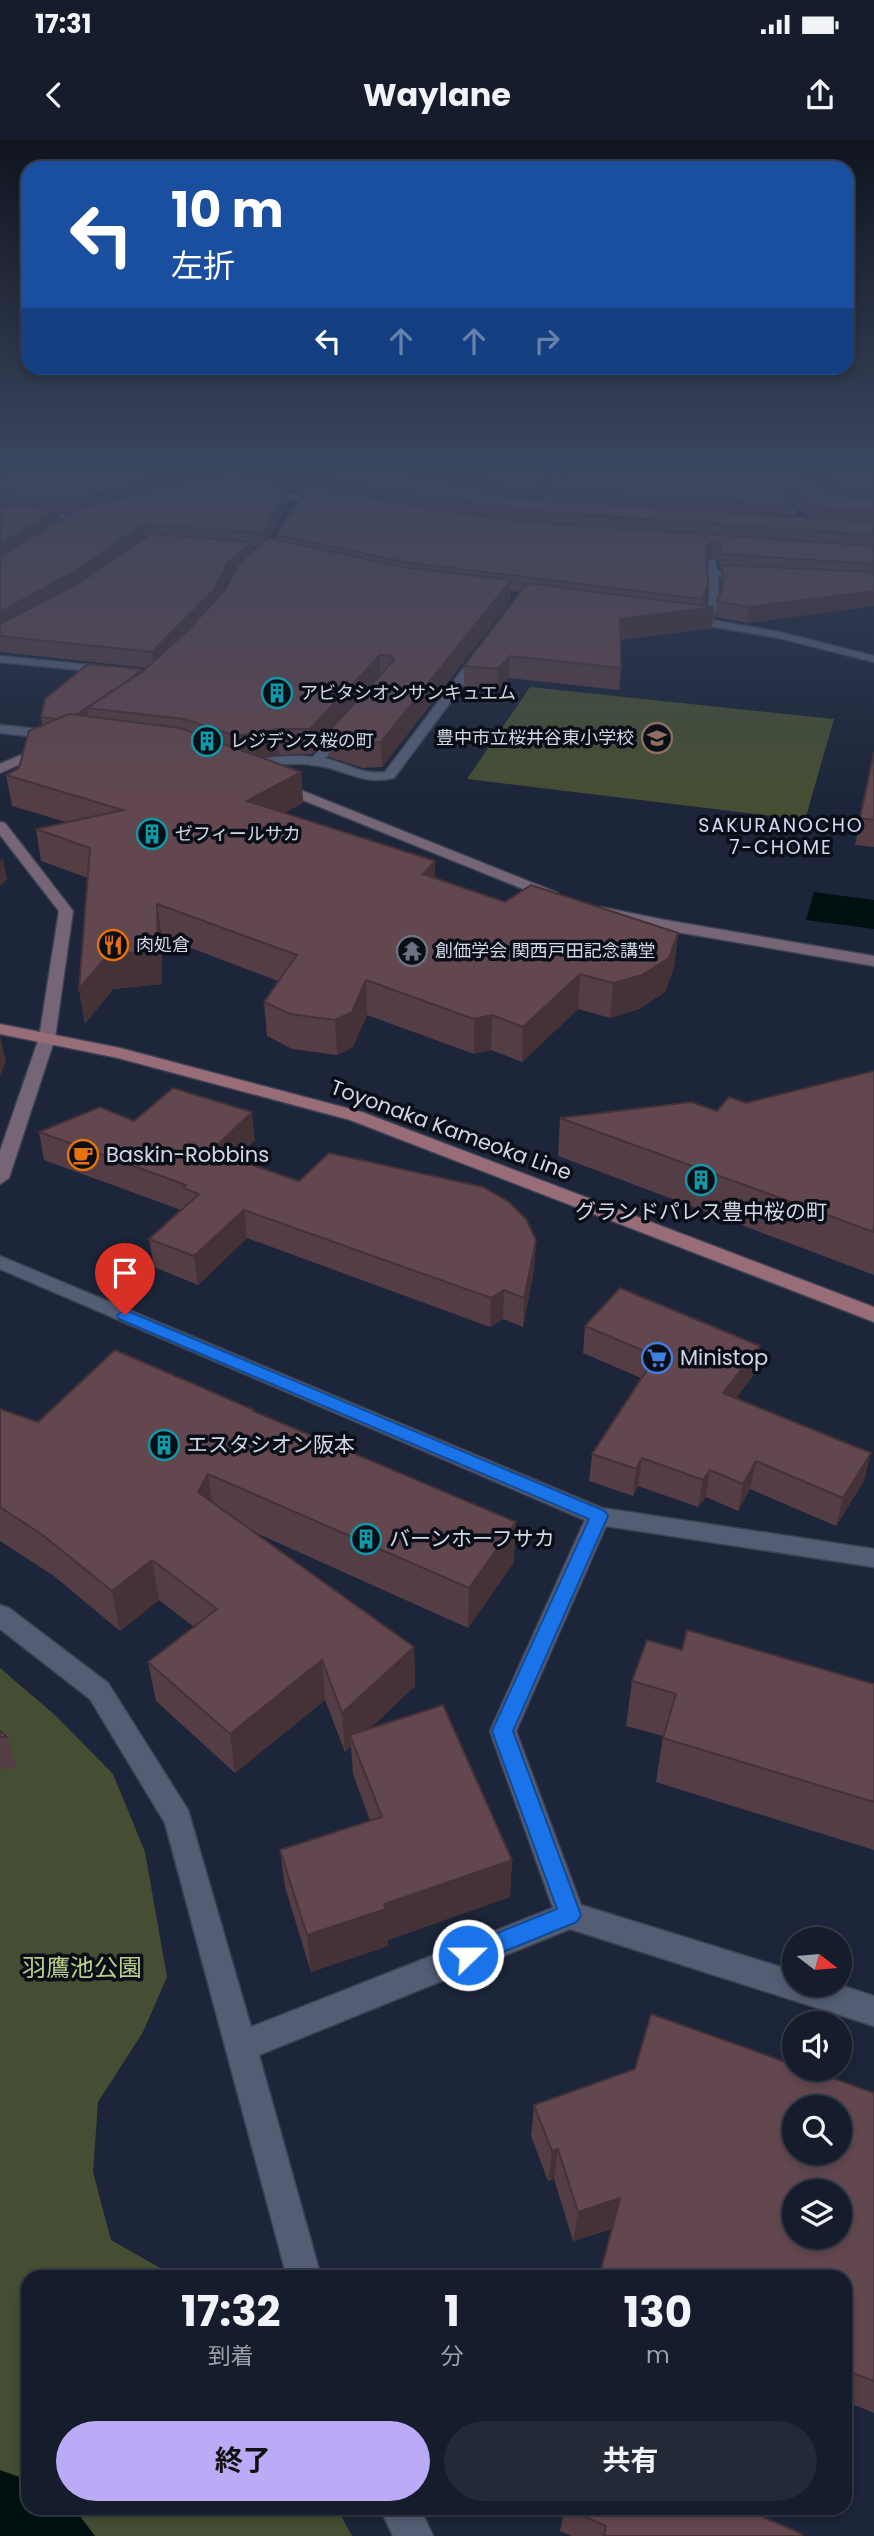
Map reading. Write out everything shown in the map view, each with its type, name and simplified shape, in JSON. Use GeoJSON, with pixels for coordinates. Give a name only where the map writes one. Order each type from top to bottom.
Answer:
{"type":"FeatureCollection","features":[{"type":"Feature","properties":{"kind":"main road","name":"Toyonaka Kameoka Line"},"geometry":{"type":"LineString","coordinates":[[0,1029],[234,1082],[356,1116],[874,1315]]}},
{"type":"Feature","properties":{"kind":"street"},"geometry":{"type":"LineString","coordinates":[[706,621],[714,601],[713,575]]}},
{"type":"Feature","properties":{"kind":"street"},"geometry":{"type":"LineString","coordinates":[[724,575],[755,577]]}},
{"type":"Feature","properties":{"kind":"street"},"geometry":{"type":"LineString","coordinates":[[666,617],[706,621],[779,635],[874,659]]}},
{"type":"Feature","properties":{"kind":"street"},"geometry":{"type":"LineString","coordinates":[[488,643],[389,775],[369,779],[326,763],[279,759],[230,766],[565,901]]}},
{"type":"Feature","properties":{"kind":"street"},"geometry":{"type":"LineString","coordinates":[[0,659],[118,671]]}},
{"type":"Feature","properties":{"kind":"street"},"geometry":{"type":"LineString","coordinates":[[315,762],[359,712]]}},
{"type":"Feature","properties":{"kind":"street"},"geometry":{"type":"LineString","coordinates":[[0,729],[71,737],[0,769]]}},
{"type":"Feature","properties":{"kind":"street"},"geometry":{"type":"LineString","coordinates":[[0,826],[66,911],[47,1038],[0,1178]]}},
{"type":"Feature","properties":{"kind":"street"},"geometry":{"type":"LineString","coordinates":[[589,908],[665,925],[874,961]]}},
{"type":"Feature","properties":{"kind":"street"},"geometry":{"type":"LineString","coordinates":[[0,1262],[599,1516],[874,1558]]}},
{"type":"Feature","properties":{"kind":"street"},"geometry":{"type":"LineString","coordinates":[[570,1915],[503,1731],[599,1516]]}},
{"type":"Feature","properties":{"kind":"street"},"geometry":{"type":"LineString","coordinates":[[0,1615],[99,1691],[178,1819],[302,2270]]}},
{"type":"Feature","properties":{"kind":"street"},"geometry":{"type":"LineString","coordinates":[[240,2046],[570,1915],[874,2011]]}},
{"type":"Feature","properties":{"kind":"street"},"geometry":{"type":"LineString","coordinates":[[403,2515],[414,2536]]}},
{"type":"Feature","properties":{"kind":"green space"},"geometry":{"type":"Polygon","coordinates":[[[530,687],[834,719],[805,820],[467,779],[530,687]]]}},
{"type":"Feature","properties":{"kind":"green space","name":"羽鷹池公園"},"geometry":{"type":"Polygon","coordinates":[[[0,1668],[55,1715],[113,1774],[145,1852],[167,1977],[143,2032],[98,2102],[93,2172],[111,2240],[164,2270],[21,2270],[21,2515],[341,2515],[352,2536],[0,2536],[0,1668]]]}},
{"type":"Feature","properties":{"kind":"shaded area"},"geometry":{"type":"Polygon","coordinates":[[[814,892],[874,900],[874,929],[806,920],[814,892]]]}},
{"type":"Feature","properties":{"kind":"shaded area"},"geometry":{"type":"Polygon","coordinates":[[[0,2470],[21,2478],[21,2515],[79,2515],[95,2536],[0,2536],[0,2470]]]}},
{"type":"Feature","properties":{"kind":"building"},"geometry":{"type":"Polygon","coordinates":[[[0,575],[69,575],[0,612],[0,575]]]}},
{"type":"Feature","properties":{"kind":"building"},"geometry":{"type":"Polygon","coordinates":[[[91,575],[222,575],[213,591],[152,652],[0,636],[0,624],[91,575]]]}},
{"type":"Feature","properties":{"kind":"building"},"geometry":{"type":"Polygon","coordinates":[[[233,575],[468,575],[511,580],[381,742],[362,743],[328,732],[394,660],[392,656],[380,655],[310,729],[277,729],[236,736],[184,719],[87,708],[142,672],[187,631],[225,590],[233,575]]]}},
{"type":"Feature","properties":{"kind":"building"},"geometry":{"type":"Polygon","coordinates":[[[507,575],[707,575],[708,586],[702,599],[507,575]]]}},
{"type":"Feature","properties":{"kind":"building"},"geometry":{"type":"Polygon","coordinates":[[[722,575],[874,575],[874,591],[748,607],[717,601],[723,587],[722,575]]]}},
{"type":"Feature","properties":{"kind":"building"},"geometry":{"type":"Polygon","coordinates":[[[527,583],[714,607],[620,619],[621,668],[510,656],[498,669],[464,666],[527,583]]]}},
{"type":"Feature","properties":{"kind":"building"},"geometry":{"type":"Polygon","coordinates":[[[88,664],[141,669],[132,678],[75,715],[69,714],[57,719],[41,717],[45,699],[88,664]]]}},
{"type":"Feature","properties":{"kind":"building"},"geometry":{"type":"Polygon","coordinates":[[[69,714],[180,728],[301,772],[247,801],[435,861],[423,874],[505,902],[531,885],[678,933],[669,958],[642,975],[613,983],[580,974],[523,1027],[492,1015],[474,1019],[366,980],[352,1012],[335,1020],[290,1014],[264,1002],[297,955],[157,904],[158,950],[108,955],[79,989],[90,848],[36,829],[123,810],[6,775],[19,768],[29,731],[69,714]]]}},
{"type":"Feature","properties":{"kind":"building"},"geometry":{"type":"Polygon","coordinates":[[[874,752],[874,820],[860,818],[874,752]]]}},
{"type":"Feature","properties":{"kind":"building"},"geometry":{"type":"Polygon","coordinates":[[[874,1071],[874,1232],[560,1118],[691,1102],[717,1111],[729,1097],[746,1103],[874,1071]]]}},
{"type":"Feature","properties":{"kind":"building"},"geometry":{"type":"Polygon","coordinates":[[[173,1088],[252,1112],[211,1151],[299,1181],[329,1153],[483,1187],[509,1202],[526,1219],[536,1240],[524,1298],[504,1290],[491,1298],[244,1210],[194,1256],[149,1239],[199,1194],[183,1188],[186,1185],[39,1132],[100,1107],[134,1121],[173,1088]]]}},
{"type":"Feature","properties":{"kind":"building"},"geometry":{"type":"Polygon","coordinates":[[[620,1288],[760,1346],[723,1393],[871,1453],[843,1498],[756,1461],[743,1484],[710,1470],[703,1480],[642,1458],[636,1469],[592,1454],[656,1356],[585,1326],[620,1288]]]}},
{"type":"Feature","properties":{"kind":"building"},"geometry":{"type":"Polygon","coordinates":[[[115,1350],[516,1522],[469,1588],[208,1474],[198,1492],[414,1647],[342,1713],[322,1660],[230,1734],[148,1662],[217,1609],[152,1560],[112,1591],[44,1536],[0,1507],[0,1409],[38,1422],[115,1350]]]}},
{"type":"Feature","properties":{"kind":"building"},"geometry":{"type":"Polygon","coordinates":[[[687,1630],[874,1684],[874,1802],[663,1738],[676,1694],[632,1681],[647,1640],[682,1650],[687,1630]]]}},
{"type":"Feature","properties":{"kind":"building"},"geometry":{"type":"Polygon","coordinates":[[[443,1705],[512,1860],[384,1904],[386,1909],[307,1935],[280,1850],[382,1817],[350,1735],[443,1705]]]}},
{"type":"Feature","properties":{"kind":"building"},"geometry":{"type":"Polygon","coordinates":[[[651,2014],[782,2061],[782,2081],[841,2081],[874,2093],[874,2381],[852,2373],[852,2270],[601,2270],[620,2198],[578,2212],[558,2149],[552,2151],[534,2105],[635,2069],[651,2014]]]}},
{"type":"Feature","properties":{"kind":"building"},"geometry":{"type":"Polygon","coordinates":[[[581,2515],[763,2515],[802,2536],[604,2536],[606,2526],[581,2515]]]}},
{"type":"Feature","properties":{"kind":"place","name":"アビタシオンサンキュエム"},"geometry":{"type":"Point","coordinates":[277,693]}},
{"type":"Feature","properties":{"kind":"place","name":"豊中市立桜井谷東小学校"},"geometry":{"type":"Point","coordinates":[657,738]}},
{"type":"Feature","properties":{"kind":"place","name":"レジデンス桜の町"},"geometry":{"type":"Point","coordinates":[207,741]}},
{"type":"Feature","properties":{"kind":"place","name":"ゼフィールサカ"},"geometry":{"type":"Point","coordinates":[152,834]}},
{"type":"Feature","properties":{"kind":"place","name":"肉処倉"},"geometry":{"type":"Point","coordinates":[113,945]}},
{"type":"Feature","properties":{"kind":"place","name":"創価学会 関西戸田記念講堂"},"geometry":{"type":"Point","coordinates":[412,951]}},
{"type":"Feature","properties":{"kind":"place","name":"Baskin-Robbins"},"geometry":{"type":"Point","coordinates":[83,1155]}},
{"type":"Feature","properties":{"kind":"place","name":"グランドパレス豊中桜の町"},"geometry":{"type":"Point","coordinates":[701,1180]}},
{"type":"Feature","properties":{"kind":"place","name":"Ministop"},"geometry":{"type":"Point","coordinates":[657,1358]}},
{"type":"Feature","properties":{"kind":"place","name":"エスタシオン阪本"},"geometry":{"type":"Point","coordinates":[164,1445]}},
{"type":"Feature","properties":{"kind":"place","name":"バーンホーフサカ"},"geometry":{"type":"Point","coordinates":[366,1539]}},
{"type":"Feature","properties":{"kind":"district","name":"SAKURANOCHO 7-CHOME"},"geometry":{"type":"Point","coordinates":[781,836]}},
{"type":"Feature","properties":{"kind":"route"},"geometry":{"type":"LineString","coordinates":[[125,1315],[599,1516],[503,1731],[570,1915],[468,1955]]}}]}
